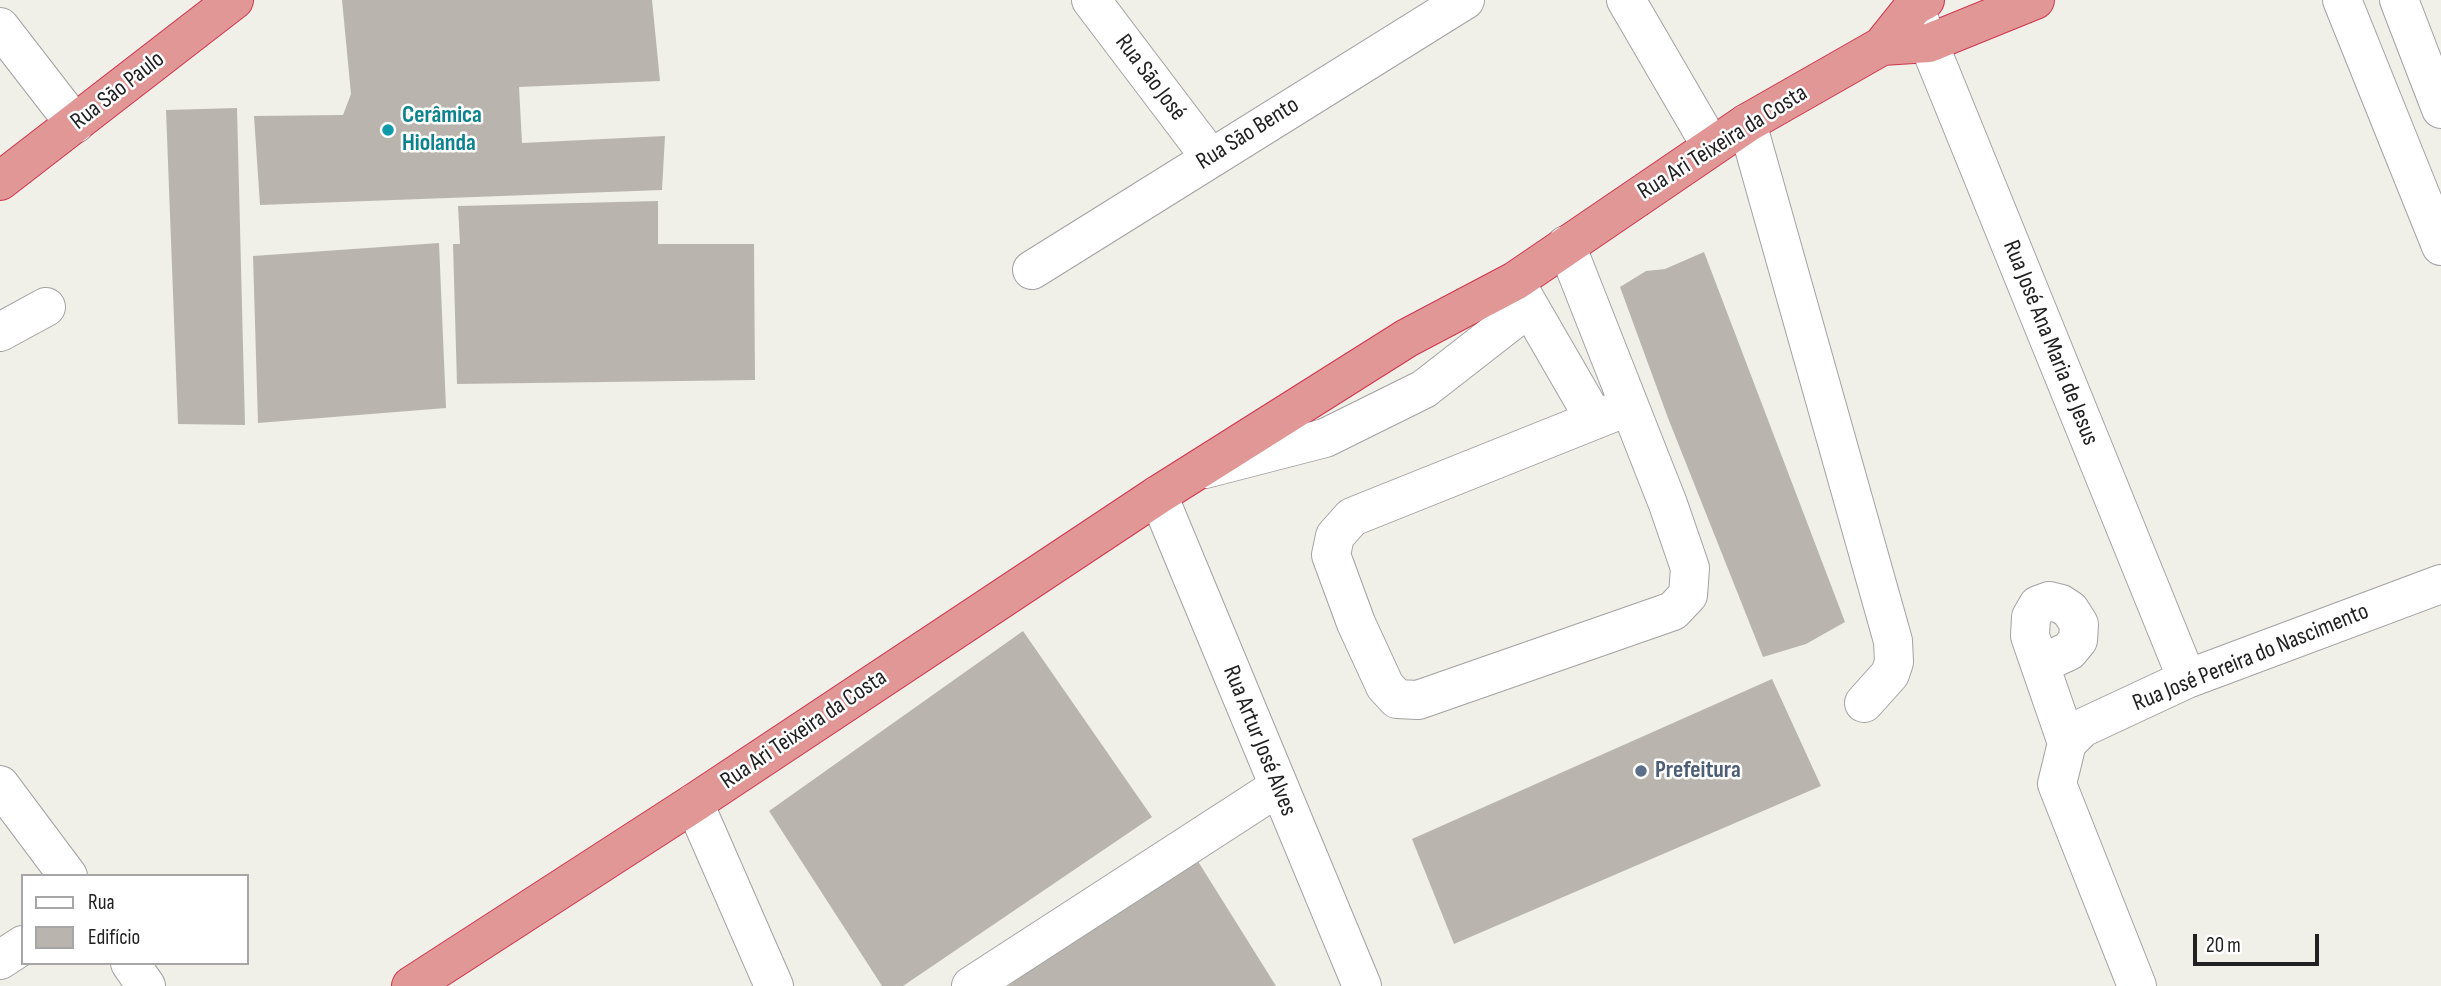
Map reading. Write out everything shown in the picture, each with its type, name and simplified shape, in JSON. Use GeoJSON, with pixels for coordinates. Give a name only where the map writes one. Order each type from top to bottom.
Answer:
{"type":"FeatureCollection","features":[{"type":"Feature","properties":{"kind":"highway","name":"Rua São Paulo"},"geometry":{"type":"LineString","coordinates":[[0,181],[234,0]]}},
{"type":"Feature","properties":{"kind":"highway"},"geometry":{"type":"LineString","coordinates":[[1882,46],[1929,43],[2035,0]]}},
{"type":"Feature","properties":{"kind":"highway","name":"Rua Ari Teixeira da Costa"},"geometry":{"type":"LineString","coordinates":[[411,986],[694,803],[1158,495],[1407,338],[1521,295],[1566,246],[1746,123],[1882,46],[1920,3]]}},
{"type":"Feature","properties":{"kind":"street","name":"Rua São José"},"geometry":{"type":"LineString","coordinates":[[1091,0],[1210,157]]}},
{"type":"Feature","properties":{"kind":"street","name":"Rua São Bento"},"geometry":{"type":"LineString","coordinates":[[1032,270],[1465,0]]}},
{"type":"Feature","properties":{"kind":"street"},"geometry":{"type":"LineString","coordinates":[[1626,0],[1711,146]]}},
{"type":"Feature","properties":{"kind":"street"},"geometry":{"type":"LineString","coordinates":[[2342,0],[2441,246]]}},
{"type":"Feature","properties":{"kind":"street"},"geometry":{"type":"LineString","coordinates":[[2399,0],[2441,109]]}},
{"type":"Feature","properties":{"kind":"street","name":"Rua José Ana Maria de Jesus"},"geometry":{"type":"LineString","coordinates":[[1920,3],[1929,43],[2187,679]]}},
{"type":"Feature","properties":{"kind":"street"},"geometry":{"type":"LineString","coordinates":[[0,27],[75,124]]}},
{"type":"Feature","properties":{"kind":"street"},"geometry":{"type":"LineString","coordinates":[[1746,123],[1893,641],[1894,662],[1890,674],[1864,703]]}},
{"type":"Feature","properties":{"kind":"street"},"geometry":{"type":"LineString","coordinates":[[1566,246],[1611,413]]}},
{"type":"Feature","properties":{"kind":"street"},"geometry":{"type":"LineString","coordinates":[[1521,295],[1611,413],[1668,504],[1690,568],[1688,595],[1673,611],[1418,700],[1398,699],[1385,686],[1356,623],[1331,555],[1335,536],[1352,517],[1611,413]]}},
{"type":"Feature","properties":{"kind":"street","name":"Rua Ari Teixeira da Costa"},"geometry":{"type":"LineString","coordinates":[[1196,471],[1325,438],[1424,389],[1521,295]]}},
{"type":"Feature","properties":{"kind":"street"},"geometry":{"type":"LineString","coordinates":[[0,332],[46,307]]}},
{"type":"Feature","properties":{"kind":"street","name":"Rua Artur José Alves"},"geometry":{"type":"LineString","coordinates":[[1158,495],[1362,986]]}},
{"type":"Feature","properties":{"kind":"street","name":"Rua José Pereira do Nascimento"},"geometry":{"type":"LineString","coordinates":[[2067,743],[2082,728],[2187,679],[2441,584]]}},
{"type":"Feature","properties":{"kind":"street"},"geometry":{"type":"LineString","coordinates":[[2041,664],[2067,743],[2057,784],[2137,986]]}},
{"type":"Feature","properties":{"kind":"street"},"geometry":{"type":"LineString","coordinates":[[0,785],[67,874]]}},
{"type":"Feature","properties":{"kind":"street"},"geometry":{"type":"LineString","coordinates":[[971,986],[1278,787]]}},
{"type":"Feature","properties":{"kind":"street"},"geometry":{"type":"LineString","coordinates":[[694,803],[774,986]]}},
{"type":"Feature","properties":{"kind":"street"},"geometry":{"type":"LineString","coordinates":[[0,960],[21,946]]}},
{"type":"Feature","properties":{"kind":"street"},"geometry":{"type":"LineString","coordinates":[[131,965],[146,986]]}},
{"type":"Feature","properties":{"kind":"building"},"geometry":{"type":"Polygon","coordinates":[[[342,0],[652,0],[660,81],[519,87],[522,143],[665,136],[662,190],[260,205],[254,116],[343,115],[351,94],[342,0]]]}},
{"type":"Feature","properties":{"kind":"building"},"geometry":{"type":"Polygon","coordinates":[[[237,108],[245,425],[178,424],[166,110],[237,108]]]}},
{"type":"Feature","properties":{"kind":"building"},"geometry":{"type":"Polygon","coordinates":[[[658,201],[658,244],[754,244],[755,380],[457,384],[453,244],[460,244],[458,206],[658,201]]]}},
{"type":"Feature","properties":{"kind":"building"},"geometry":{"type":"Polygon","coordinates":[[[439,243],[446,408],[258,423],[253,256],[439,243]]]}},
{"type":"Feature","properties":{"kind":"building"},"geometry":{"type":"Polygon","coordinates":[[[1704,252],[1845,622],[1806,644],[1763,657],[1668,418],[1620,287],[1646,271],[1665,269],[1704,252]]]}},
{"type":"Feature","properties":{"kind":"building"},"geometry":{"type":"Polygon","coordinates":[[[1023,631],[1152,817],[903,986],[882,986],[769,811],[1023,631]]]}},
{"type":"Feature","properties":{"kind":"building"},"geometry":{"type":"Polygon","coordinates":[[[1772,679],[1821,786],[1454,944],[1412,839],[1772,679]]]}},
{"type":"Feature","properties":{"kind":"building"},"geometry":{"type":"Polygon","coordinates":[[[1194,855],[1276,986],[1008,986],[1194,855]]]}},
{"type":"Feature","properties":{"kind":"place","name":"Cerâmica Hiolanda"},"geometry":{"type":"Point","coordinates":[388,130]}},
{"type":"Feature","properties":{"kind":"place","name":"Prefeitura"},"geometry":{"type":"Point","coordinates":[1641,771]}}]}
